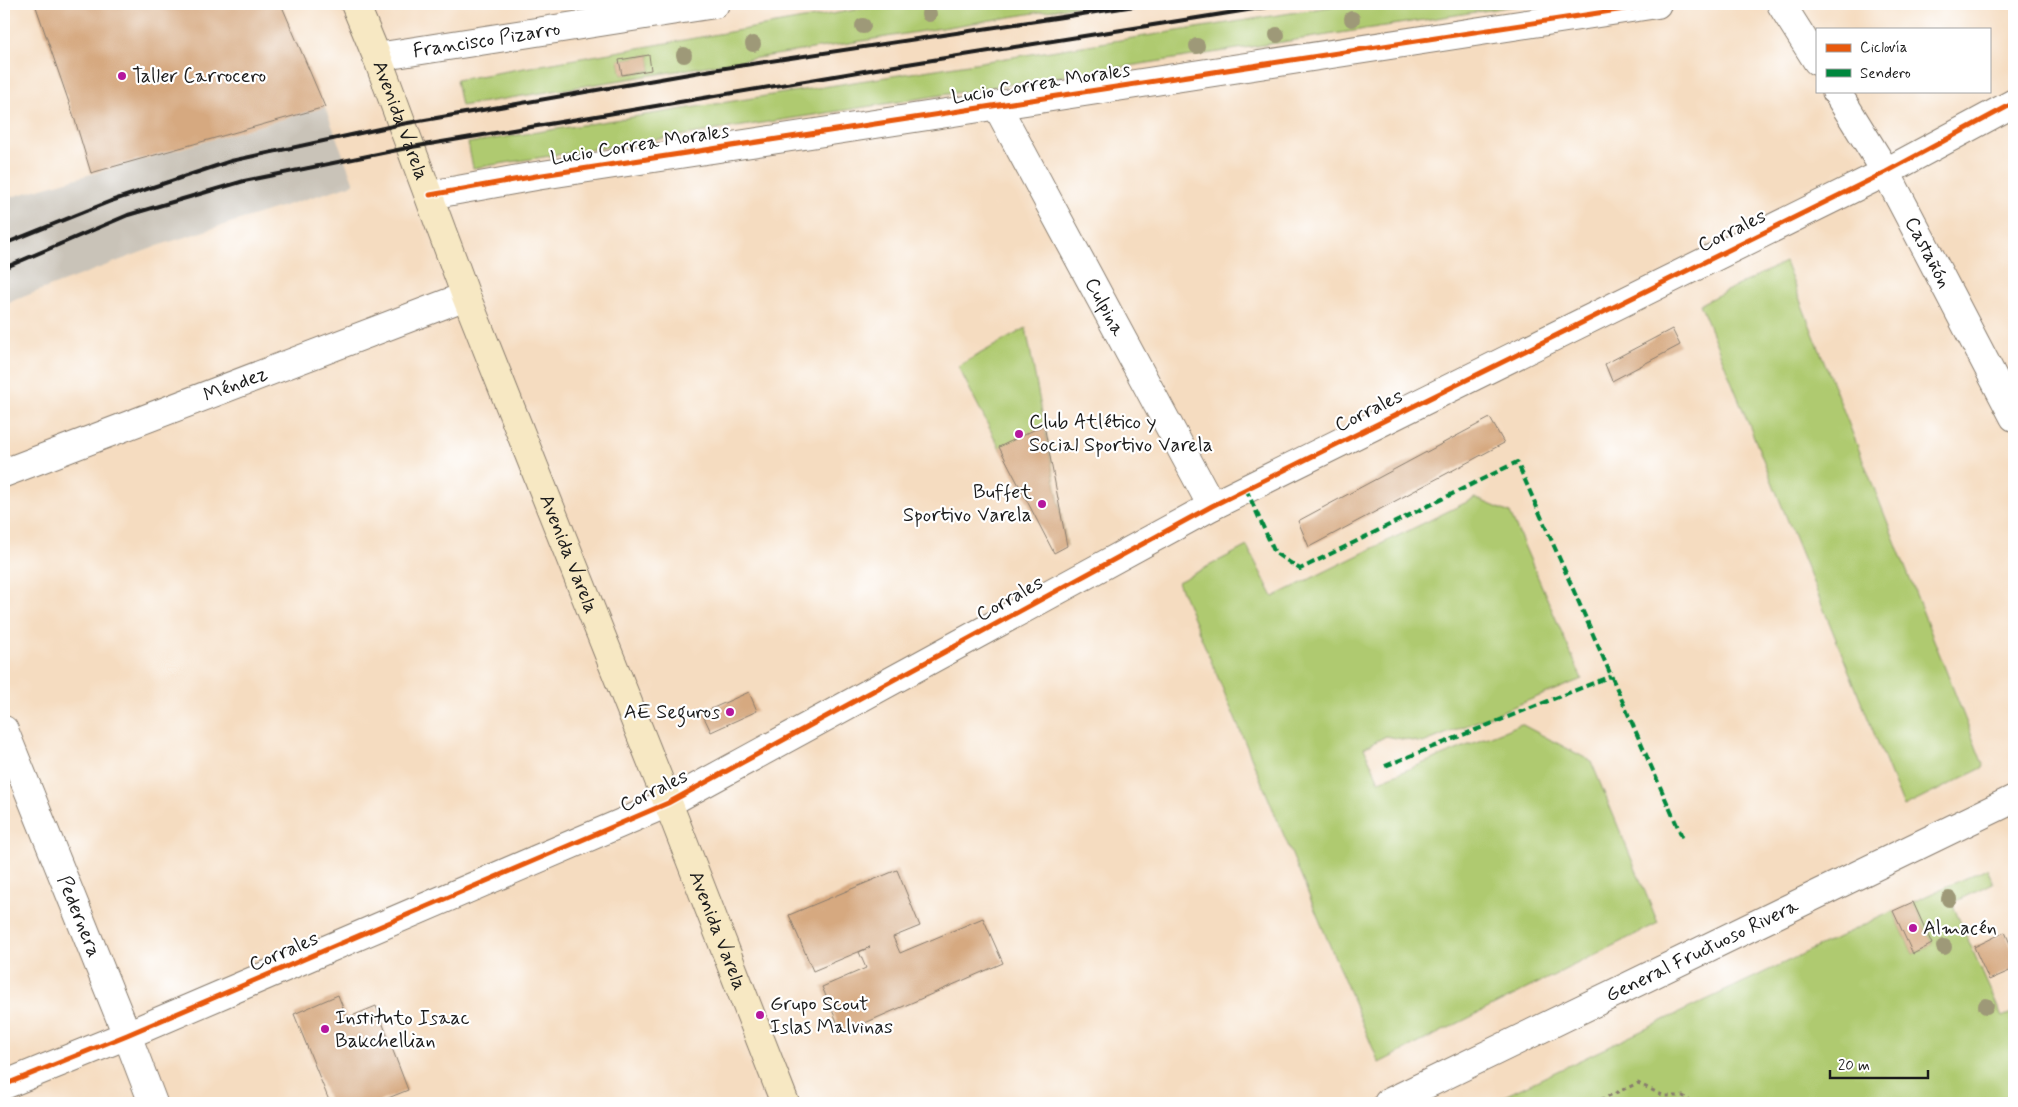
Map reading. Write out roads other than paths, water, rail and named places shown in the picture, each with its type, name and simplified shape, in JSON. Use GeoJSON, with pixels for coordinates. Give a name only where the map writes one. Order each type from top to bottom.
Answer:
{"type":"FeatureCollection","features":[{"type":"Feature","properties":{"kind":"main road","name":"Avenida Varela"},"geometry":{"type":"LineString","coordinates":[[356,4],[430,195],[466,296],[785,1103]]}},
{"type":"Feature","properties":{"kind":"street","name":"Francisco Pizarro"},"geometry":{"type":"LineString","coordinates":[[378,57],[715,4]]}},
{"type":"Feature","properties":{"kind":"street","name":"Lucio Correa Morales"},"geometry":{"type":"LineString","coordinates":[[430,195],[536,176],[1657,4]]}},
{"type":"Feature","properties":{"kind":"street"},"geometry":{"type":"LineString","coordinates":[[1781,4],[1816,59]]}},
{"type":"Feature","properties":{"kind":"street","name":"Castañón"},"geometry":{"type":"LineString","coordinates":[[1837,92],[1886,172],[2014,417]]}},
{"type":"Feature","properties":{"kind":"street","name":"Corrales"},"geometry":{"type":"LineString","coordinates":[[4,1085],[127,1035],[668,803],[1212,506],[1886,172],[2014,103]]}},
{"type":"Feature","properties":{"kind":"street","name":"Culpina"},"geometry":{"type":"LineString","coordinates":[[997,106],[1212,506]]}},
{"type":"Feature","properties":{"kind":"street","name":"Méndez"},"geometry":{"type":"LineString","coordinates":[[4,473],[466,296]]}},
{"type":"Feature","properties":{"kind":"street","name":"Pedernera"},"geometry":{"type":"LineString","coordinates":[[4,730],[127,1035],[152,1103]]}},
{"type":"Feature","properties":{"kind":"street","name":"General Fructuoso Rivera"},"geometry":{"type":"LineString","coordinates":[[1388,1103],[2014,798]]}},
{"type":"Feature","properties":{"kind":"railway"},"geometry":{"type":"LineString","coordinates":[[4,244],[111,201],[231,161],[402,124],[712,70],[1148,4]]}},
{"type":"Feature","properties":{"kind":"railway"},"geometry":{"type":"LineString","coordinates":[[4,268],[128,215],[244,181],[412,147],[876,69],[1285,4]]}},
{"type":"Feature","properties":{"kind":"place","name":"Taller Carrocero"},"geometry":{"type":"Point","coordinates":[122,76]}},
{"type":"Feature","properties":{"kind":"place","name":"Club Atlético y Social Sportivo Varela"},"geometry":{"type":"Point","coordinates":[1019,434]}},
{"type":"Feature","properties":{"kind":"place","name":"Buffet Sportivo Varela"},"geometry":{"type":"Point","coordinates":[1042,504]}},
{"type":"Feature","properties":{"kind":"place","name":"AE Seguros"},"geometry":{"type":"Point","coordinates":[730,712]}},
{"type":"Feature","properties":{"kind":"place","name":"Almacén"},"geometry":{"type":"Point","coordinates":[1913,928]}},
{"type":"Feature","properties":{"kind":"place","name":"Grupo Scout Islas Malvinas"},"geometry":{"type":"Point","coordinates":[760,1015]}},
{"type":"Feature","properties":{"kind":"place","name":"Instituto Isaac Bakchellian"},"geometry":{"type":"Point","coordinates":[325,1029]}}]}
